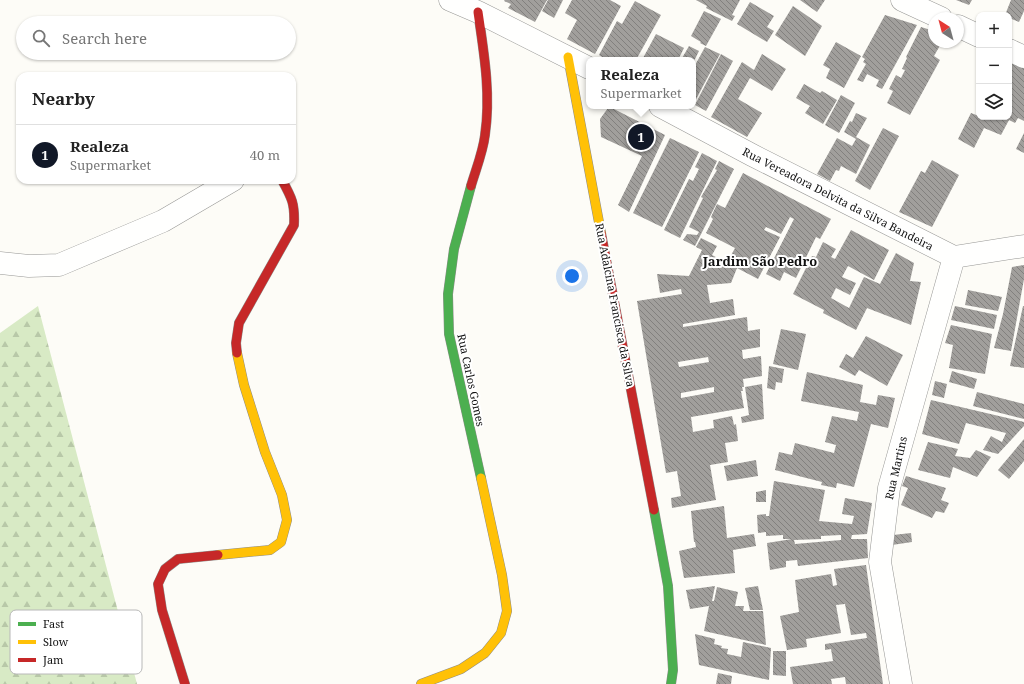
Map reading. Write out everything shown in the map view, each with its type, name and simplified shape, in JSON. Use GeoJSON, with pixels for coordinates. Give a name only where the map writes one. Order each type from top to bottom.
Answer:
{"type":"FeatureCollection","features":[{"type":"Feature","properties":{"kind":"street"},"geometry":{"type":"LineString","coordinates":[[450,0],[478,12],[586,66]]}},
{"type":"Feature","properties":{"kind":"street"},"geometry":{"type":"LineString","coordinates":[[902,0],[928,12]]}},
{"type":"Feature","properties":{"kind":"street","name":"Rua Carlos Gomes"},"geometry":{"type":"LineString","coordinates":[[422,684],[462,669],[485,653],[501,633],[507,611],[502,575],[449,334],[448,294],[454,248],[485,136],[487,108],[486,67],[478,12]]}},
{"type":"Feature","properties":{"kind":"street"},"geometry":{"type":"LineString","coordinates":[[964,29],[976,35]]}},
{"type":"Feature","properties":{"kind":"street"},"geometry":{"type":"LineString","coordinates":[[1012,51],[1024,56]]}},
{"type":"Feature","properties":{"kind":"street","name":"Rua Adalcina Francisca da Silva"},"geometry":{"type":"LineString","coordinates":[[568,57],[668,586],[673,670],[671,684]]}},
{"type":"Feature","properties":{"kind":"street","name":"Rua Vereadora Delvita da Silva Bandeira"},"geometry":{"type":"LineString","coordinates":[[666,109],[752,155],[954,257]]}},
{"type":"Feature","properties":{"kind":"street"},"geometry":{"type":"LineString","coordinates":[[0,263],[29,266],[59,265],[163,221],[226,184]]}},
{"type":"Feature","properties":{"kind":"street"},"geometry":{"type":"LineString","coordinates":[[185,684],[162,610],[158,584],[164,569],[178,559],[270,550],[281,542],[287,520],[282,495],[265,452],[244,385],[238,362],[236,343],[239,323],[294,225],[294,209],[290,194],[284,184]]}},
{"type":"Feature","properties":{"kind":"street"},"geometry":{"type":"LineString","coordinates":[[954,257],[1024,246]]}},
{"type":"Feature","properties":{"kind":"street","name":"Rua Martins"},"geometry":{"type":"LineString","coordinates":[[900,684],[880,562],[889,488],[954,257]]}},
{"type":"Feature","properties":{"kind":"green space"},"geometry":{"type":"Polygon","coordinates":[[[38,306],[118,610],[10,610],[10,674],[134,674],[137,684],[0,684],[0,333],[38,306]]]}},
{"type":"Feature","properties":{"kind":"building"},"geometry":{"type":"Polygon","coordinates":[[[547,0],[535,22],[508,8],[511,4],[504,1],[547,0]]]}},
{"type":"Feature","properties":{"kind":"building"},"geometry":{"type":"Polygon","coordinates":[[[548,0],[563,0],[554,18],[542,11],[548,0]]]}},
{"type":"Feature","properties":{"kind":"building"},"geometry":{"type":"Polygon","coordinates":[[[572,0],[610,0],[621,6],[595,54],[567,39],[577,20],[565,13],[572,0]]]}},
{"type":"Feature","properties":{"kind":"building"},"geometry":{"type":"Polygon","coordinates":[[[696,0],[740,0],[732,15],[735,16],[732,21],[706,8],[707,6],[696,0]]]}},
{"type":"Feature","properties":{"kind":"building"},"geometry":{"type":"Polygon","coordinates":[[[800,0],[825,0],[817,12],[800,0]]]}},
{"type":"Feature","properties":{"kind":"building"},"geometry":{"type":"Polygon","coordinates":[[[956,0],[972,0],[969,5],[956,0]]]}},
{"type":"Feature","properties":{"kind":"building"},"geometry":{"type":"Polygon","coordinates":[[[1011,0],[1024,0],[1024,11],[1019,22],[1012,19],[1012,12],[1006,12],[1011,0]]]}},
{"type":"Feature","properties":{"kind":"building"},"geometry":{"type":"Polygon","coordinates":[[[635,1],[661,15],[638,57],[602,57],[599,55],[617,21],[622,24],[635,1]]]}},
{"type":"Feature","properties":{"kind":"building"},"geometry":{"type":"Polygon","coordinates":[[[750,2],[774,16],[767,27],[774,31],[767,42],[737,24],[750,2]]]}},
{"type":"Feature","properties":{"kind":"building"},"geometry":{"type":"Polygon","coordinates":[[[793,6],[822,26],[805,56],[775,35],[793,6]]]}},
{"type":"Feature","properties":{"kind":"building"},"geometry":{"type":"Polygon","coordinates":[[[704,11],[721,19],[706,46],[691,36],[704,11]]]}},
{"type":"Feature","properties":{"kind":"building"},"geometry":{"type":"Polygon","coordinates":[[[885,15],[917,25],[882,89],[876,86],[879,80],[867,74],[863,82],[857,80],[866,64],[863,62],[865,59],[862,57],[885,15]]]}},
{"type":"Feature","properties":{"kind":"building"},"geometry":{"type":"Polygon","coordinates":[[[921,27],[928,29],[928,48],[939,48],[934,56],[940,60],[910,115],[887,103],[893,91],[889,89],[896,75],[901,78],[905,70],[902,69],[907,58],[906,57],[921,27]]]}},
{"type":"Feature","properties":{"kind":"building"},"geometry":{"type":"Polygon","coordinates":[[[656,34],[684,48],[680,57],[644,57],[656,34]]]}},
{"type":"Feature","properties":{"kind":"building"},"geometry":{"type":"Polygon","coordinates":[[[836,42],[861,56],[844,88],[826,78],[830,69],[823,65],[836,42]]]}},
{"type":"Feature","properties":{"kind":"building"},"geometry":{"type":"Polygon","coordinates":[[[689,46],[699,51],[696,57],[683,57],[689,46]]]}},
{"type":"Feature","properties":{"kind":"building"},"geometry":{"type":"Polygon","coordinates":[[[705,47],[720,54],[696,99],[696,64],[705,47]]]}},
{"type":"Feature","properties":{"kind":"building"},"geometry":{"type":"Polygon","coordinates":[[[721,54],[733,61],[706,111],[696,106],[721,54]]]}},
{"type":"Feature","properties":{"kind":"building"},"geometry":{"type":"Polygon","coordinates":[[[762,54],[786,69],[772,91],[750,78],[738,99],[762,113],[747,137],[711,117],[742,62],[754,70],[762,54]]]}},
{"type":"Feature","properties":{"kind":"building"},"geometry":{"type":"Polygon","coordinates":[[[1012,57],[1024,61],[1024,121],[1018,118],[1015,123],[1009,120],[1012,120],[1012,57]]]}},
{"type":"Feature","properties":{"kind":"building"},"geometry":{"type":"Polygon","coordinates":[[[804,84],[820,93],[822,91],[837,100],[823,124],[805,113],[810,106],[796,98],[804,84]]]}},
{"type":"Feature","properties":{"kind":"building"},"geometry":{"type":"Polygon","coordinates":[[[841,95],[855,103],[839,133],[825,125],[841,95]]]}},
{"type":"Feature","properties":{"kind":"building"},"geometry":{"type":"Polygon","coordinates":[[[607,109],[614,109],[665,135],[629,212],[618,205],[642,156],[601,137],[600,119],[607,109]]]}},
{"type":"Feature","properties":{"kind":"building"},"geometry":{"type":"Polygon","coordinates":[[[856,113],[867,118],[856,137],[870,145],[856,174],[841,166],[839,171],[836,170],[830,181],[817,174],[837,138],[852,146],[856,139],[844,132],[850,121],[852,122],[856,113]]]}},
{"type":"Feature","properties":{"kind":"building"},"geometry":{"type":"Polygon","coordinates":[[[971,113],[976,115],[976,120],[1009,120],[1001,135],[984,128],[974,148],[958,139],[971,113]]]}},
{"type":"Feature","properties":{"kind":"building"},"geometry":{"type":"Polygon","coordinates":[[[883,128],[899,136],[870,190],[855,181],[883,128]]]}},
{"type":"Feature","properties":{"kind":"building"},"geometry":{"type":"Polygon","coordinates":[[[1024,133],[1024,153],[1016,149],[1024,133]]]}},
{"type":"Feature","properties":{"kind":"building"},"geometry":{"type":"Polygon","coordinates":[[[670,138],[699,152],[662,227],[633,213],[670,138]]]}},
{"type":"Feature","properties":{"kind":"building"},"geometry":{"type":"Polygon","coordinates":[[[702,153],[717,161],[680,238],[664,230],[689,179],[693,181],[699,169],[695,167],[702,153]]]}},
{"type":"Feature","properties":{"kind":"building"},"geometry":{"type":"Polygon","coordinates":[[[932,160],[959,175],[932,227],[899,212],[921,171],[925,173],[932,160]]]}},
{"type":"Feature","properties":{"kind":"building"},"geometry":{"type":"Polygon","coordinates":[[[719,161],[734,169],[695,246],[683,240],[687,234],[697,235],[699,232],[689,227],[703,198],[701,197],[717,170],[715,169],[719,161]]]}},
{"type":"Feature","properties":{"kind":"building"},"geometry":{"type":"Polygon","coordinates":[[[743,173],[831,219],[820,239],[816,237],[796,278],[784,272],[780,281],[766,274],[794,219],[790,217],[781,234],[766,227],[764,230],[780,237],[758,279],[737,268],[731,283],[707,285],[710,303],[733,299],[735,315],[683,324],[683,327],[747,317],[748,331],[760,329],[760,347],[742,350],[743,359],[761,356],[762,376],[743,379],[744,387],[742,387],[743,391],[741,391],[744,408],[691,417],[693,432],[714,428],[713,420],[732,416],[734,425],[736,424],[738,441],[725,443],[728,462],[710,465],[716,500],[672,508],[671,498],[681,496],[677,471],[666,473],[637,301],[682,294],[681,289],[660,293],[657,274],[689,276],[702,250],[696,247],[701,238],[717,246],[712,255],[727,263],[735,248],[706,233],[713,219],[711,217],[717,204],[725,208],[743,173]],[[708,357],[678,362],[679,367],[709,362],[708,357]],[[714,387],[681,393],[681,398],[714,392],[714,387]]]}},
{"type":"Feature","properties":{"kind":"building"},"geometry":{"type":"Polygon","coordinates":[[[851,230],[889,250],[874,280],[848,266],[842,277],[856,283],[850,295],[836,288],[831,298],[849,308],[864,277],[880,284],[896,253],[914,263],[910,281],[921,282],[911,325],[867,308],[856,330],[823,313],[824,310],[793,294],[812,256],[816,257],[823,242],[836,249],[831,257],[835,259],[851,230]]]}},
{"type":"Feature","properties":{"kind":"building"},"geometry":{"type":"Polygon","coordinates":[[[1024,265],[1024,279],[1011,351],[994,348],[1003,314],[1012,267],[1024,265]]]}},
{"type":"Feature","properties":{"kind":"building"},"geometry":{"type":"Polygon","coordinates":[[[968,290],[1002,297],[998,311],[965,305],[968,290]]]}},
{"type":"Feature","properties":{"kind":"building"},"geometry":{"type":"Polygon","coordinates":[[[955,306],[997,315],[994,329],[951,320],[955,306]]]}},
{"type":"Feature","properties":{"kind":"building"},"geometry":{"type":"Polygon","coordinates":[[[1024,306],[1024,368],[1010,366],[1024,306]]]}},
{"type":"Feature","properties":{"kind":"building"},"geometry":{"type":"Polygon","coordinates":[[[951,325],[992,334],[985,374],[949,368],[953,345],[945,343],[951,325]]]}},
{"type":"Feature","properties":{"kind":"building"},"geometry":{"type":"Polygon","coordinates":[[[781,329],[806,334],[798,370],[773,364],[781,329]]]}},
{"type":"Feature","properties":{"kind":"building"},"geometry":{"type":"Polygon","coordinates":[[[866,336],[903,355],[887,386],[859,370],[855,376],[839,367],[846,354],[853,358],[866,336]]]}},
{"type":"Feature","properties":{"kind":"building"},"geometry":{"type":"Polygon","coordinates":[[[769,366],[784,369],[782,383],[776,382],[775,390],[767,388],[769,366]]]}},
{"type":"Feature","properties":{"kind":"building"},"geometry":{"type":"Polygon","coordinates":[[[952,371],[977,379],[974,389],[949,382],[952,371]]]}},
{"type":"Feature","properties":{"kind":"building"},"geometry":{"type":"Polygon","coordinates":[[[807,372],[863,385],[860,402],[876,405],[878,395],[895,398],[888,428],[871,424],[854,487],[837,483],[836,488],[821,485],[822,482],[775,470],[779,452],[792,455],[795,443],[834,453],[836,445],[825,442],[832,416],[857,421],[859,412],[801,401],[807,372]]]}},
{"type":"Feature","properties":{"kind":"building"},"geometry":{"type":"Polygon","coordinates":[[[935,381],[947,384],[944,398],[932,395],[935,381]]]}},
{"type":"Feature","properties":{"kind":"building"},"geometry":{"type":"Polygon","coordinates":[[[762,384],[764,419],[742,423],[741,417],[749,415],[745,387],[762,384]]]}},
{"type":"Feature","properties":{"kind":"building"},"geometry":{"type":"Polygon","coordinates":[[[977,392],[1024,404],[1024,419],[973,406],[977,392]]]}},
{"type":"Feature","properties":{"kind":"building"},"geometry":{"type":"Polygon","coordinates":[[[931,400],[1024,422],[1024,426],[998,454],[983,450],[991,436],[1002,442],[1006,433],[966,423],[959,444],[922,434],[931,400]]]}},
{"type":"Feature","properties":{"kind":"building"},"geometry":{"type":"Polygon","coordinates":[[[1024,439],[1024,461],[1009,479],[998,470],[1024,439]]]}},
{"type":"Feature","properties":{"kind":"building"},"geometry":{"type":"Polygon","coordinates":[[[928,442],[958,449],[955,456],[970,458],[976,450],[991,457],[977,477],[953,467],[950,478],[918,470],[928,442]]]}},
{"type":"Feature","properties":{"kind":"building"},"geometry":{"type":"Polygon","coordinates":[[[756,460],[758,476],[727,481],[724,466],[756,460]]]}},
{"type":"Feature","properties":{"kind":"building"},"geometry":{"type":"Polygon","coordinates":[[[906,476],[946,488],[941,500],[949,503],[944,513],[936,511],[932,518],[901,505],[908,488],[902,486],[906,476]]]}},
{"type":"Feature","properties":{"kind":"building"},"geometry":{"type":"Polygon","coordinates":[[[774,481],[825,490],[819,521],[852,524],[854,516],[842,514],[845,498],[872,503],[867,534],[852,535],[851,539],[867,539],[868,558],[798,566],[797,560],[786,561],[786,567],[770,570],[767,543],[792,539],[783,539],[783,535],[766,536],[766,532],[758,533],[757,515],[766,514],[766,516],[769,516],[774,481]],[[841,535],[821,536],[821,539],[794,540],[795,544],[841,540],[841,535]]]}},
{"type":"Feature","properties":{"kind":"building"},"geometry":{"type":"Polygon","coordinates":[[[766,490],[766,502],[756,502],[756,492],[766,490]]]}},
{"type":"Feature","properties":{"kind":"building"},"geometry":{"type":"Polygon","coordinates":[[[724,506],[727,538],[754,534],[756,546],[733,550],[735,573],[684,578],[679,551],[696,547],[694,542],[691,511],[724,506]]]}},
{"type":"Feature","properties":{"kind":"building"},"geometry":{"type":"Polygon","coordinates":[[[911,533],[912,542],[892,545],[893,535],[911,533]]]}},
{"type":"Feature","properties":{"kind":"building"},"geometry":{"type":"Polygon","coordinates":[[[866,565],[883,684],[846,684],[845,677],[831,679],[832,684],[793,684],[790,667],[833,661],[831,649],[825,650],[825,644],[867,638],[866,633],[851,635],[845,604],[836,605],[841,633],[806,639],[807,647],[787,650],[780,616],[799,612],[795,580],[831,574],[833,586],[837,585],[834,569],[866,565]]]}},
{"type":"Feature","properties":{"kind":"building"},"geometry":{"type":"Polygon","coordinates":[[[715,586],[712,601],[714,601],[717,587],[738,592],[735,606],[744,606],[743,611],[763,611],[766,645],[704,631],[709,606],[690,609],[686,590],[715,586]]]}},
{"type":"Feature","properties":{"kind":"building"},"geometry":{"type":"Polygon","coordinates":[[[758,586],[763,610],[750,610],[745,588],[758,586]]]}},
{"type":"Feature","properties":{"kind":"building"},"geometry":{"type":"Polygon","coordinates":[[[695,634],[715,639],[714,644],[722,646],[721,648],[728,649],[727,654],[741,657],[743,642],[771,648],[769,680],[699,665],[695,634]]]}},
{"type":"Feature","properties":{"kind":"building"},"geometry":{"type":"Polygon","coordinates":[[[773,651],[786,651],[786,676],[773,675],[773,651]]]}},
{"type":"Feature","properties":{"kind":"building"},"geometry":{"type":"Polygon","coordinates":[[[718,673],[732,676],[731,684],[716,684],[718,673]]]}},
{"type":"Feature","properties":{"kind":"traffic: fast"},"geometry":{"type":"LineString","coordinates":[[471,186],[454,249],[448,294],[449,334],[481,478]]}},
{"type":"Feature","properties":{"kind":"traffic: fast"},"geometry":{"type":"LineString","coordinates":[[654,510],[668,586],[673,670],[671,684]]}},
{"type":"Feature","properties":{"kind":"traffic: slow"},"geometry":{"type":"LineString","coordinates":[[568,57],[601,233]]}},
{"type":"Feature","properties":{"kind":"traffic: slow"},"geometry":{"type":"LineString","coordinates":[[218,555],[270,550],[281,542],[287,520],[282,495],[265,452],[244,385],[237,353]]}},
{"type":"Feature","properties":{"kind":"traffic: slow"},"geometry":{"type":"LineString","coordinates":[[421,684],[461,669],[485,653],[501,633],[507,611],[502,575],[481,478]]}},
{"type":"Feature","properties":{"kind":"traffic: jam"},"geometry":{"type":"LineString","coordinates":[[471,186],[483,148],[487,120],[486,74],[478,12]]}},
{"type":"Feature","properties":{"kind":"traffic: jam"},"geometry":{"type":"LineString","coordinates":[[237,353],[236,343],[239,323],[294,225],[292,201],[284,184]]}},
{"type":"Feature","properties":{"kind":"traffic: jam"},"geometry":{"type":"LineString","coordinates":[[601,233],[654,510]]}},
{"type":"Feature","properties":{"kind":"traffic: jam"},"geometry":{"type":"LineString","coordinates":[[185,684],[162,610],[158,584],[165,569],[178,559],[218,555]]}},
{"type":"Feature","properties":{"kind":"place","name":"Realeza"},"geometry":{"type":"Point","coordinates":[641,137]}},
{"type":"Feature","properties":{"kind":"district","name":"Jardim São Pedro"},"geometry":{"type":"Point","coordinates":[760,261]}}]}
